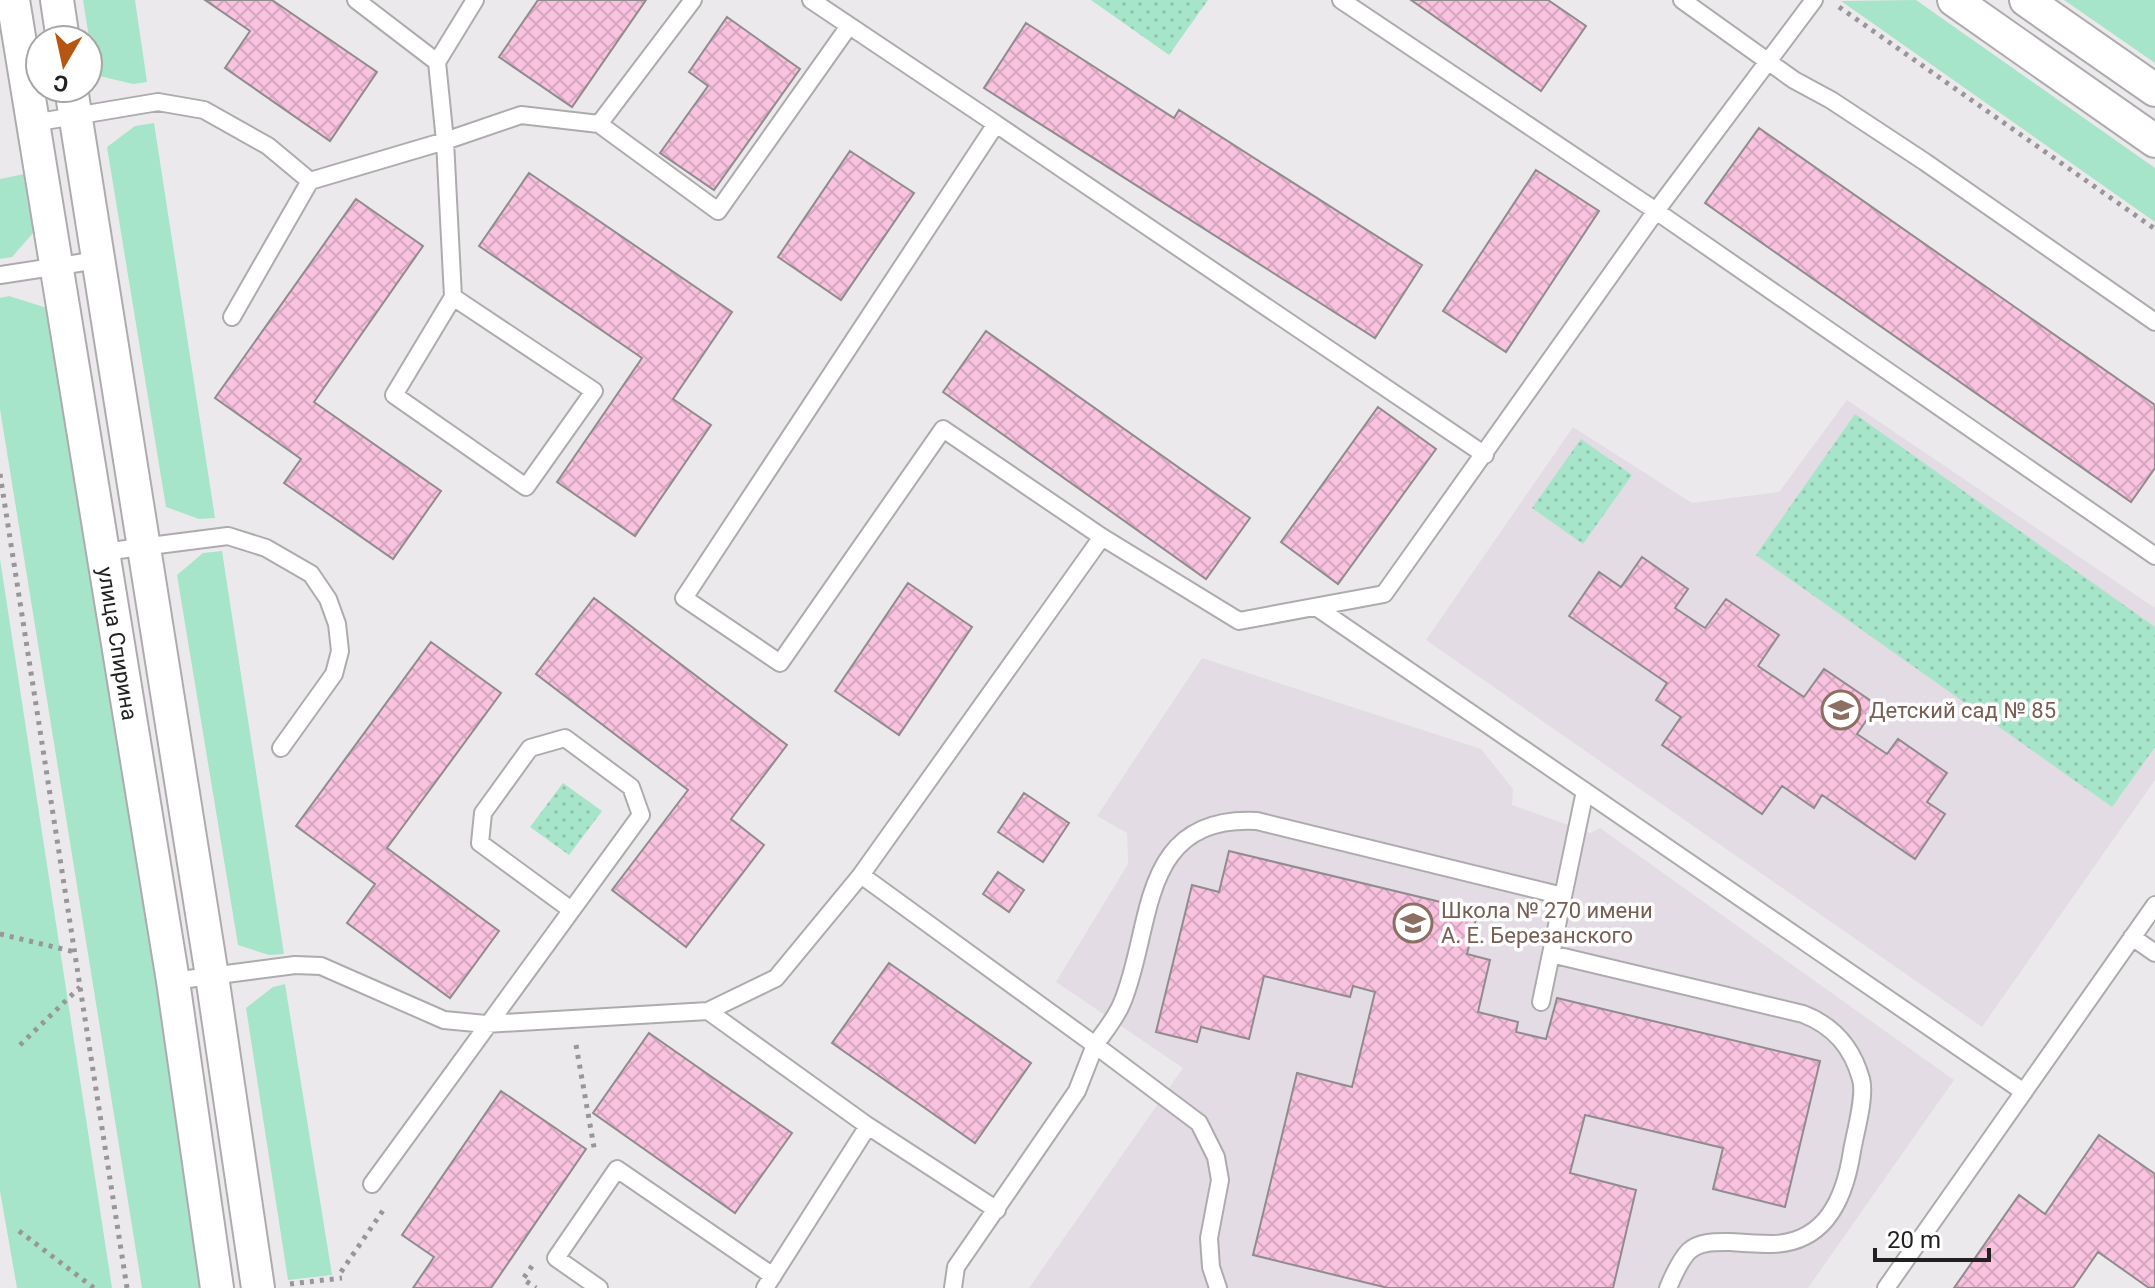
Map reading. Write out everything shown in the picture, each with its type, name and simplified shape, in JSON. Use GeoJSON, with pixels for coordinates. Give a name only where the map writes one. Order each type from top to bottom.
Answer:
{"type":"FeatureCollection","features":[{"type":"Feature","properties":{"kind":"street","name":"улица Спирина"},"geometry":{"type":"LineString","coordinates":[[13,0],[173,981],[217,1288]]}},
{"type":"Feature","properties":{"kind":"street"},"geometry":{"type":"LineString","coordinates":[[57,0],[61,24]]}},
{"type":"Feature","properties":{"kind":"street"},"geometry":{"type":"LineString","coordinates":[[1954,0],[2155,141]]}},
{"type":"Feature","properties":{"kind":"street"},"geometry":{"type":"LineString","coordinates":[[2026,0],[2155,90]]}},
{"type":"Feature","properties":{"kind":"street","name":"улица Спирина"},"geometry":{"type":"LineString","coordinates":[[73,104],[212,976],[268,1287]]}},
{"type":"Feature","properties":{"kind":"lane"},"geometry":{"type":"LineString","coordinates":[[356,0],[437,62]]}},
{"type":"Feature","properties":{"kind":"lane"},"geometry":{"type":"LineString","coordinates":[[453,297],[594,391],[526,487],[394,395],[453,297],[445,141],[437,62],[475,0]]}},
{"type":"Feature","properties":{"kind":"lane"},"geometry":{"type":"LineString","coordinates":[[599,124],[693,0]]}},
{"type":"Feature","properties":{"kind":"lane"},"geometry":{"type":"LineString","coordinates":[[811,0],[1485,455]]}},
{"type":"Feature","properties":{"kind":"lane"},"geometry":{"type":"LineString","coordinates":[[1341,0],[1656,211],[2155,556]]}},
{"type":"Feature","properties":{"kind":"lane"},"geometry":{"type":"LineString","coordinates":[[1682,0],[1794,80],[1831,100],[1925,162],[2155,322]]}},
{"type":"Feature","properties":{"kind":"lane"},"geometry":{"type":"LineString","coordinates":[[996,124],[684,598],[780,663],[943,429],[1102,537],[1239,621],[1384,594],[1656,211],[1814,0]]}},
{"type":"Feature","properties":{"kind":"lane"},"geometry":{"type":"LineString","coordinates":[[232,317],[310,181],[521,115],[599,124],[718,211],[849,26]]}},
{"type":"Feature","properties":{"kind":"lane"},"geometry":{"type":"LineString","coordinates":[[104,102],[158,102],[204,110],[268,146],[310,181]]}},
{"type":"Feature","properties":{"kind":"lane"},"geometry":{"type":"LineString","coordinates":[[33,123],[69,104]]}},
{"type":"Feature","properties":{"kind":"lane"},"geometry":{"type":"LineString","coordinates":[[0,275],[98,260]]}},
{"type":"Feature","properties":{"kind":"lane"},"geometry":{"type":"LineString","coordinates":[[103,552],[228,536],[284,556],[311,574],[328,599],[337,624],[340,651],[334,674],[281,748]]}},
{"type":"Feature","properties":{"kind":"lane"},"geometry":{"type":"LineString","coordinates":[[173,981],[295,965],[321,966],[444,1020],[486,1024],[708,1011],[776,978],[861,875],[1102,537]]}},
{"type":"Feature","properties":{"kind":"lane"},"geometry":{"type":"LineString","coordinates":[[1316,607],[2024,1092]]}},
{"type":"Feature","properties":{"kind":"lane"},"geometry":{"type":"LineString","coordinates":[[372,1184],[641,815],[631,787],[565,738],[530,748],[483,813],[480,843],[570,909]]}},
{"type":"Feature","properties":{"kind":"lane"},"geometry":{"type":"LineString","coordinates":[[1541,1002],[1585,791]]}},
{"type":"Feature","properties":{"kind":"lane"},"geometry":{"type":"LineString","coordinates":[[953,1288],[956,1267],[1077,1091],[1095,1045],[1122,1005],[1160,867],[1193,836],[1212,826],[1239,820],[1257,821],[1563,896]]}},
{"type":"Feature","properties":{"kind":"lane"},"geometry":{"type":"LineString","coordinates":[[861,875],[1199,1123],[1216,1157],[1220,1180],[1209,1238],[1211,1267],[1218,1288]]}},
{"type":"Feature","properties":{"kind":"lane"},"geometry":{"type":"LineString","coordinates":[[1886,1288],[2155,905]]}},
{"type":"Feature","properties":{"kind":"lane"},"geometry":{"type":"LineString","coordinates":[[2132,937],[2155,953]]}},
{"type":"Feature","properties":{"kind":"lane"},"geometry":{"type":"LineString","coordinates":[[1551,954],[1812,1017],[1837,1033],[1857,1067],[1862,1084],[1849,1171],[1839,1203],[1828,1219],[1796,1240],[1775,1244],[1708,1242],[1690,1251],[1668,1288]]}},
{"type":"Feature","properties":{"kind":"lane"},"geometry":{"type":"LineString","coordinates":[[708,1011],[868,1126],[997,1210]]}},
{"type":"Feature","properties":{"kind":"lane"},"geometry":{"type":"LineString","coordinates":[[599,1288],[556,1258],[617,1169],[769,1282],[868,1126]]}},
{"type":"Feature","properties":{"kind":"path"},"geometry":{"type":"LineString","coordinates":[[1828,0],[2155,229]]}},
{"type":"Feature","properties":{"kind":"path"},"geometry":{"type":"LineString","coordinates":[[0,474],[127,1288]]}},
{"type":"Feature","properties":{"kind":"path"},"geometry":{"type":"LineString","coordinates":[[0,934],[75,952]]}},
{"type":"Feature","properties":{"kind":"path"},"geometry":{"type":"LineString","coordinates":[[20,1045],[81,987]]}},
{"type":"Feature","properties":{"kind":"path"},"geometry":{"type":"LineString","coordinates":[[574,1032],[596,1153]]}},
{"type":"Feature","properties":{"kind":"path"},"geometry":{"type":"LineString","coordinates":[[268,1287],[341,1275],[386,1207]]}},
{"type":"Feature","properties":{"kind":"path"},"geometry":{"type":"LineString","coordinates":[[19,1231],[94,1288]]}},
{"type":"Feature","properties":{"kind":"path"},"geometry":{"type":"LineString","coordinates":[[536,1288],[523,1279],[540,1255]]}},
{"type":"Feature","properties":{"kind":"shaded area","name":"Детский сад № 85"},"geometry":{"type":"Polygon","coordinates":[[[1847,400],[2155,608],[2155,780],[1982,1027],[1426,640],[1573,427],[1692,503],[1779,492],[1847,400]]]}},
{"type":"Feature","properties":{"kind":"shaded area","name":"Школа № 270 имени А. Е. Березанского"},"geometry":{"type":"Polygon","coordinates":[[[1202,658],[1481,749],[1513,789],[1512,805],[1591,833],[1600,828],[1954,1080],[1808,1288],[1029,1288],[1183,1068],[1056,982],[1128,864],[1127,833],[1097,816],[1202,658]]]}},
{"type":"Feature","properties":{"kind":"green space"},"geometry":{"type":"Polygon","coordinates":[[[83,0],[135,0],[147,82],[133,84],[104,77],[104,24],[87,24],[83,0]]]}},
{"type":"Feature","properties":{"kind":"green space"},"geometry":{"type":"Polygon","coordinates":[[[1091,0],[1208,0],[1169,55],[1091,0]]]}},
{"type":"Feature","properties":{"kind":"green space"},"geometry":{"type":"Polygon","coordinates":[[[1916,0],[2155,168],[2155,222],[1841,1],[1916,0]]]}},
{"type":"Feature","properties":{"kind":"green space"},"geometry":{"type":"Polygon","coordinates":[[[2064,0],[2155,0],[2155,63],[2064,0]]]}},
{"type":"Feature","properties":{"kind":"green space"},"geometry":{"type":"Polygon","coordinates":[[[154,123],[215,518],[199,519],[166,507],[107,147],[135,126],[154,123]]]}},
{"type":"Feature","properties":{"kind":"green space"},"geometry":{"type":"Polygon","coordinates":[[[24,174],[34,232],[12,257],[0,259],[0,179],[24,174]]]}},
{"type":"Feature","properties":{"kind":"green space"},"geometry":{"type":"Polygon","coordinates":[[[9,296],[47,308],[166,1047],[200,1288],[142,1288],[0,409],[0,298],[9,296]]]}},
{"type":"Feature","properties":{"kind":"green space"},"geometry":{"type":"Polygon","coordinates":[[[1855,414],[2155,627],[2155,747],[2112,807],[1756,555],[1855,414]]]}},
{"type":"Feature","properties":{"kind":"green space"},"geometry":{"type":"Polygon","coordinates":[[[1581,439],[1632,475],[1583,544],[1532,508],[1581,439]]]}},
{"type":"Feature","properties":{"kind":"green space"},"geometry":{"type":"Polygon","coordinates":[[[222,551],[284,954],[269,955],[238,945],[177,575],[203,553],[222,551]]]}},
{"type":"Feature","properties":{"kind":"green space"},"geometry":{"type":"Polygon","coordinates":[[[0,559],[112,1288],[17,1288],[0,1191],[0,559]]]}},
{"type":"Feature","properties":{"kind":"green space"},"geometry":{"type":"Polygon","coordinates":[[[563,783],[602,811],[569,855],[530,827],[563,783]]]}},
{"type":"Feature","properties":{"kind":"green space"},"geometry":{"type":"Polygon","coordinates":[[[285,984],[332,1275],[288,1280],[246,1008],[273,987],[285,984]]]}},
{"type":"Feature","properties":{"kind":"building"},"geometry":{"type":"Polygon","coordinates":[[[205,0],[272,0],[377,72],[330,141],[225,68],[250,31],[205,0]]]}},
{"type":"Feature","properties":{"kind":"building"},"geometry":{"type":"Polygon","coordinates":[[[538,0],[646,0],[572,107],[499,57],[538,0]]]}},
{"type":"Feature","properties":{"kind":"building"},"geometry":{"type":"Polygon","coordinates":[[[1411,0],[1548,0],[1586,26],[1541,91],[1411,0]]]}},
{"type":"Feature","properties":{"kind":"building"},"geometry":{"type":"Polygon","coordinates":[[[727,17],[800,69],[714,190],[660,153],[708,86],[689,72],[727,17]]]}},
{"type":"Feature","properties":{"kind":"building"},"geometry":{"type":"Polygon","coordinates":[[[1026,23],[1174,118],[1179,110],[1422,265],[1375,338],[984,88],[1026,23]]]}},
{"type":"Feature","properties":{"kind":"building"},"geometry":{"type":"Polygon","coordinates":[[[1759,128],[2155,405],[2155,468],[2131,502],[1705,203],[1759,128]]]}},
{"type":"Feature","properties":{"kind":"building"},"geometry":{"type":"Polygon","coordinates":[[[850,151],[914,193],[841,300],[778,257],[850,151]]]}},
{"type":"Feature","properties":{"kind":"building"},"geometry":{"type":"Polygon","coordinates":[[[1536,170],[1599,211],[1506,352],[1443,311],[1536,170]]]}},
{"type":"Feature","properties":{"kind":"building"},"geometry":{"type":"Polygon","coordinates":[[[529,173],[732,312],[673,399],[711,425],[635,536],[557,482],[642,358],[479,246],[529,173]]]}},
{"type":"Feature","properties":{"kind":"building"},"geometry":{"type":"Polygon","coordinates":[[[356,199],[423,246],[314,402],[441,491],[393,559],[284,483],[301,459],[215,398],[356,199]]]}},
{"type":"Feature","properties":{"kind":"building"},"geometry":{"type":"Polygon","coordinates":[[[986,331],[1250,518],[1206,579],[943,392],[986,331]]]}},
{"type":"Feature","properties":{"kind":"building"},"geometry":{"type":"Polygon","coordinates":[[[1378,407],[1436,449],[1338,584],[1281,542],[1378,407]]]}},
{"type":"Feature","properties":{"kind":"building"},"geometry":{"type":"Polygon","coordinates":[[[1642,557],[1688,589],[1675,608],[1705,628],[1726,599],[1779,635],[1758,666],[1804,697],[1824,669],[1877,705],[1857,734],[1887,754],[1898,739],[1947,773],[1927,802],[1945,814],[1915,859],[1822,795],[1814,808],[1782,786],[1762,814],[1662,745],[1681,717],[1656,700],[1667,683],[1569,616],[1599,572],[1621,587],[1642,557]]]}},
{"type":"Feature","properties":{"kind":"building"},"geometry":{"type":"Polygon","coordinates":[[[908,583],[972,627],[899,735],[835,691],[908,583]]]}},
{"type":"Feature","properties":{"kind":"building"},"geometry":{"type":"Polygon","coordinates":[[[594,598],[787,745],[731,819],[764,845],[686,947],[612,890],[688,790],[536,674],[594,598]]]}},
{"type":"Feature","properties":{"kind":"building"},"geometry":{"type":"Polygon","coordinates":[[[431,642],[501,693],[387,848],[499,931],[450,998],[347,923],[375,884],[296,826],[431,642]]]}},
{"type":"Feature","properties":{"kind":"building"},"geometry":{"type":"Polygon","coordinates":[[[1024,793],[1069,823],[1043,862],[998,832],[1024,793]]]}},
{"type":"Feature","properties":{"kind":"building"},"geometry":{"type":"Polygon","coordinates":[[[1229,851],[1478,911],[1467,954],[1490,960],[1478,1012],[1518,1022],[1516,1032],[1546,1039],[1557,998],[1820,1061],[1785,1207],[1713,1189],[1723,1148],[1585,1115],[1570,1173],[1636,1190],[1613,1288],[1388,1288],[1253,1255],[1297,1073],[1352,1087],[1375,992],[1353,986],[1350,997],[1264,976],[1249,1039],[1201,1027],[1197,1042],[1156,1032],[1192,885],[1219,892],[1229,851]]]}},
{"type":"Feature","properties":{"kind":"building"},"geometry":{"type":"Polygon","coordinates":[[[998,872],[1024,890],[1009,912],[983,894],[998,872]]]}},
{"type":"Feature","properties":{"kind":"building"},"geometry":{"type":"Polygon","coordinates":[[[889,963],[1031,1063],[975,1143],[832,1043],[889,963]]]}},
{"type":"Feature","properties":{"kind":"building"},"geometry":{"type":"Polygon","coordinates":[[[649,1033],[792,1133],[735,1213],[593,1113],[649,1033]]]}},
{"type":"Feature","properties":{"kind":"building"},"geometry":{"type":"Polygon","coordinates":[[[501,1091],[586,1149],[491,1288],[413,1288],[434,1257],[402,1235],[501,1091]]]}},
{"type":"Feature","properties":{"kind":"building"},"geometry":{"type":"Polygon","coordinates":[[[2099,1135],[2155,1174],[2155,1288],[2149,1288],[2098,1252],[2073,1288],[1954,1288],[2019,1195],[2045,1214],[2099,1135]]]}},
{"type":"Feature","properties":{"kind":"place","name":"Детский сад № 85"},"geometry":{"type":"Point","coordinates":[1841,710]}},
{"type":"Feature","properties":{"kind":"place","name":"Школа № 270 имени А. Е. Березанского"},"geometry":{"type":"Point","coordinates":[1413,923]}}]}
